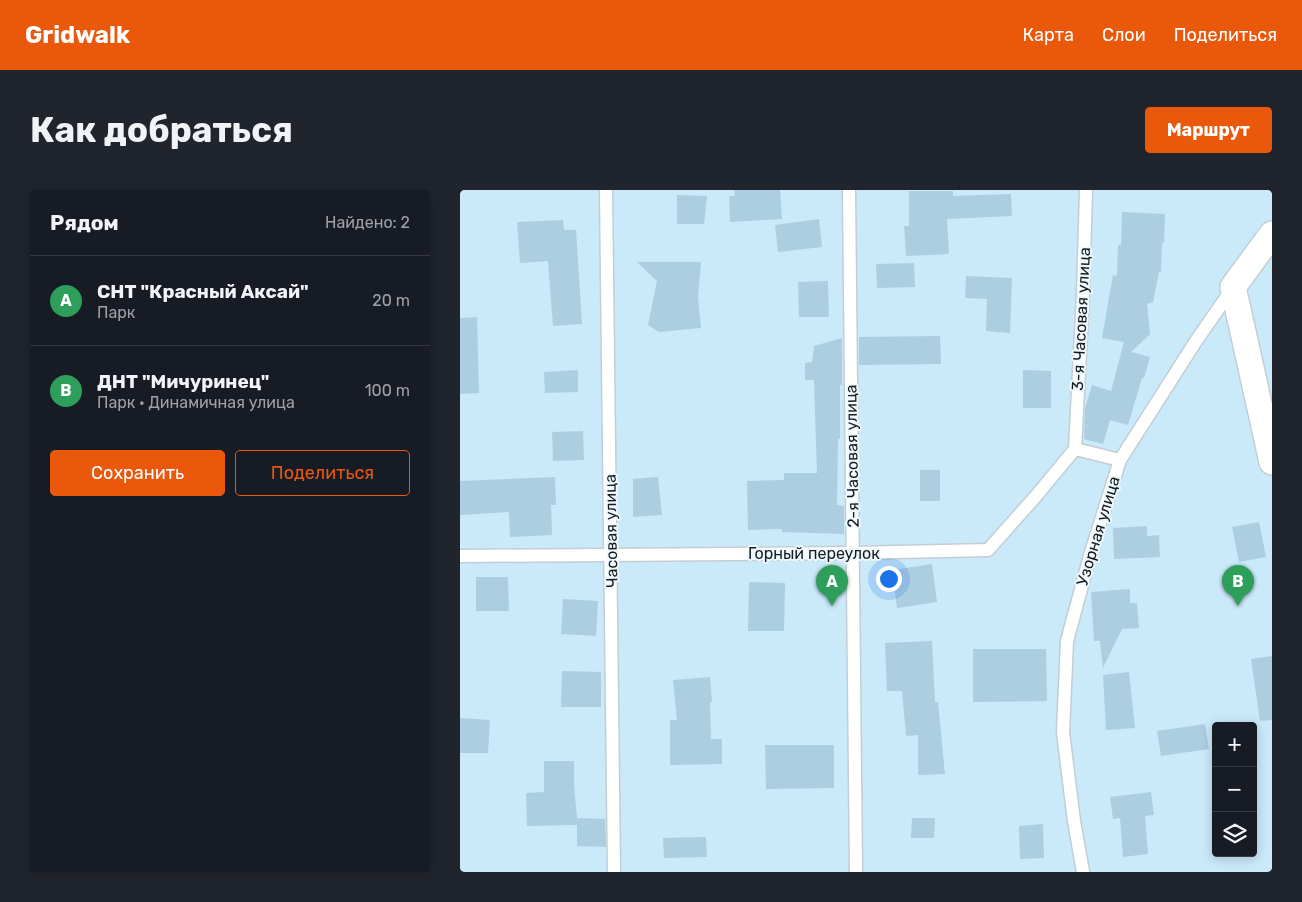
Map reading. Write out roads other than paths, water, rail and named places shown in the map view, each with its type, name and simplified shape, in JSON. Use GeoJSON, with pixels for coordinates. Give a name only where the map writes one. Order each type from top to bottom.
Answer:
{"type":"FeatureCollection","features":[{"type":"Feature","properties":{"kind":"street","name":"Узорная улица"},"geometry":{"type":"LineString","coordinates":[[1233,287],[1272,234]]}},
{"type":"Feature","properties":{"kind":"street"},"geometry":{"type":"LineString","coordinates":[[1233,287],[1272,460]]}},
{"type":"Feature","properties":{"kind":"lane","name":"Часовая улица"},"geometry":{"type":"LineString","coordinates":[[606,190],[614,872]]}},
{"type":"Feature","properties":{"kind":"lane","name":"2-я Часовая улица"},"geometry":{"type":"LineString","coordinates":[[848,190],[856,872]]}},
{"type":"Feature","properties":{"kind":"lane","name":"3-я Часовая улица"},"geometry":{"type":"LineString","coordinates":[[1075,449],[1086,190]]}},
{"type":"Feature","properties":{"kind":"lane","name":"Узорная улица"},"geometry":{"type":"LineString","coordinates":[[1083,872],[1062,732],[1067,641],[1091,552],[1120,460],[1233,287]]}},
{"type":"Feature","properties":{"kind":"lane","name":"Горный переулок"},"geometry":{"type":"LineString","coordinates":[[460,556],[988,550],[1075,449]]}},
{"type":"Feature","properties":{"kind":"lane"},"geometry":{"type":"LineString","coordinates":[[1075,449],[1120,460]]}},
{"type":"Feature","properties":{"kind":"place","name":"СНТ \"Красный Аксай\""},"geometry":{"type":"Point","coordinates":[832,606]}},
{"type":"Feature","properties":{"kind":"place","name":"ДНТ \"Мичуринец\""},"geometry":{"type":"Point","coordinates":[1238,606]}}]}
